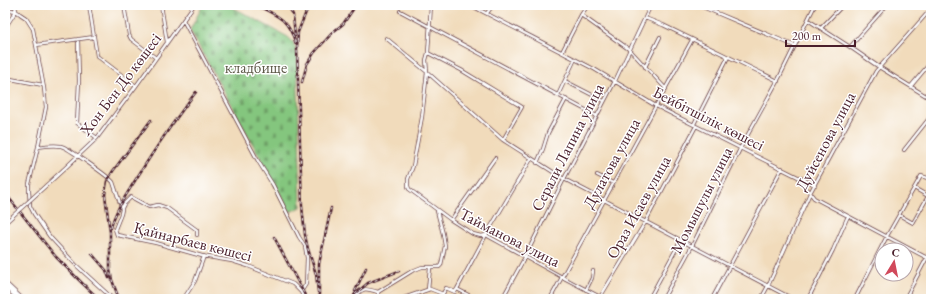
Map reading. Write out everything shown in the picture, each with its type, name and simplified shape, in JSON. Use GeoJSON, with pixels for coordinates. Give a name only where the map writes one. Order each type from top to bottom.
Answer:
{"type":"FeatureCollection","features":[{"type":"Feature","properties":{"kind":"main road"},"geometry":{"type":"LineString","coordinates":[[5,283],[21,299]]}},
{"type":"Feature","properties":{"kind":"main road"},"geometry":{"type":"LineString","coordinates":[[5,287],[21,299]]}},
{"type":"Feature","properties":{"kind":"street"},"geometry":{"type":"LineString","coordinates":[[5,28],[16,12],[15,5]]}},
{"type":"Feature","properties":{"kind":"street"},"geometry":{"type":"LineString","coordinates":[[88,5],[97,56],[136,86]]}},
{"type":"Feature","properties":{"kind":"street"},"geometry":{"type":"LineString","coordinates":[[124,5],[130,39],[156,58]]}},
{"type":"Feature","properties":{"kind":"street"},"geometry":{"type":"LineString","coordinates":[[161,5],[167,42]]}},
{"type":"Feature","properties":{"kind":"street","name":"Хон Бен До көшесі"},"geometry":{"type":"LineString","coordinates":[[5,222],[78,157],[97,138],[194,5]]}},
{"type":"Feature","properties":{"kind":"street"},"geometry":{"type":"LineString","coordinates":[[427,72],[426,60],[428,53],[431,5]]}},
{"type":"Feature","properties":{"kind":"street","name":"Бейбітшілік көшесі"},"geometry":{"type":"LineString","coordinates":[[470,5],[594,69],[656,106],[782,168],[798,177],[814,198],[931,260]]}},
{"type":"Feature","properties":{"kind":"street"},"geometry":{"type":"LineString","coordinates":[[487,13],[493,5]]}},
{"type":"Feature","properties":{"kind":"street"},"geometry":{"type":"LineString","coordinates":[[562,52],[581,15],[588,5]]}},
{"type":"Feature","properties":{"kind":"street","name":"Серали Лапина улица"},"geometry":{"type":"LineString","coordinates":[[502,299],[615,81],[651,5]]}},
{"type":"Feature","properties":{"kind":"street"},"geometry":{"type":"LineString","coordinates":[[698,5],[795,46]]}},
{"type":"Feature","properties":{"kind":"street","name":"Момышулы улица"},"geometry":{"type":"LineString","coordinates":[[663,299],[692,246],[741,148],[778,81],[815,5]]}},
{"type":"Feature","properties":{"kind":"street"},"geometry":{"type":"LineString","coordinates":[[821,28],[843,5]]}},
{"type":"Feature","properties":{"kind":"street"},"geometry":{"type":"LineString","coordinates":[[850,47],[887,5]]}},
{"type":"Feature","properties":{"kind":"street"},"geometry":{"type":"LineString","coordinates":[[5,9],[16,12],[26,18],[30,23],[33,29],[44,86],[46,107],[32,170],[29,191],[30,206],[50,237],[77,266],[113,299]]}},
{"type":"Feature","properties":{"kind":"street","name":"Дуйсенова улица"},"geometry":{"type":"LineString","coordinates":[[761,299],[810,193],[879,67],[931,9]]}},
{"type":"Feature","properties":{"kind":"street"},"geometry":{"type":"LineString","coordinates":[[400,11],[597,116]]}},
{"type":"Feature","properties":{"kind":"street"},"geometry":{"type":"LineString","coordinates":[[581,15],[630,50],[666,90]]}},
{"type":"Feature","properties":{"kind":"street"},"geometry":{"type":"LineString","coordinates":[[645,18],[778,81]]}},
{"type":"Feature","properties":{"kind":"street"},"geometry":{"type":"LineString","coordinates":[[183,20],[258,161],[273,185],[298,237],[305,246],[307,258],[306,284],[301,292],[304,299]]}},
{"type":"Feature","properties":{"kind":"street"},"geometry":{"type":"LineString","coordinates":[[808,20],[879,67],[931,98]]}},
{"type":"Feature","properties":{"kind":"street"},"geometry":{"type":"LineString","coordinates":[[36,45],[94,37]]}},
{"type":"Feature","properties":{"kind":"street"},"geometry":{"type":"LineString","coordinates":[[645,67],[660,37]]}},
{"type":"Feature","properties":{"kind":"street"},"geometry":{"type":"LineString","coordinates":[[386,38],[427,72],[503,140],[537,163],[564,179],[793,299]]}},
{"type":"Feature","properties":{"kind":"street"},"geometry":{"type":"LineString","coordinates":[[78,39],[78,122],[97,138]]}},
{"type":"Feature","properties":{"kind":"street","name":"Дулатова улица"},"geometry":{"type":"LineString","coordinates":[[550,299],[604,199],[666,90],[692,40]]}},
{"type":"Feature","properties":{"kind":"street"},"geometry":{"type":"LineString","coordinates":[[428,53],[461,70],[522,107],[503,140]]}},
{"type":"Feature","properties":{"kind":"street","name":"Ораз Исаев улица"},"geometry":{"type":"LineString","coordinates":[[601,298],[646,221],[728,57]]}},
{"type":"Feature","properties":{"kind":"street"},"geometry":{"type":"LineString","coordinates":[[558,95],[575,59]]}},
{"type":"Feature","properties":{"kind":"street"},"geometry":{"type":"LineString","coordinates":[[911,86],[931,62]]}},
{"type":"Feature","properties":{"kind":"street","name":"Тайманова улица"},"geometry":{"type":"LineString","coordinates":[[427,72],[422,117],[413,166],[408,179],[408,189],[473,234],[481,236],[486,235],[601,298]]}},
{"type":"Feature","properties":{"kind":"street"},"geometry":{"type":"LineString","coordinates":[[5,78],[44,86]]}},
{"type":"Feature","properties":{"kind":"street"},"geometry":{"type":"LineString","coordinates":[[565,81],[604,101]]}},
{"type":"Feature","properties":{"kind":"street"},"geometry":{"type":"LineString","coordinates":[[537,163],[548,133],[566,99]]}},
{"type":"Feature","properties":{"kind":"street"},"geometry":{"type":"LineString","coordinates":[[904,150],[931,116]]}},
{"type":"Feature","properties":{"kind":"street","name":"Қайнарбаев көшесі"},"geometry":{"type":"LineString","coordinates":[[38,147],[62,146],[113,182],[122,209],[115,228],[117,235],[248,266],[293,284],[301,292]]}},
{"type":"Feature","properties":{"kind":"street"},"geometry":{"type":"LineString","coordinates":[[451,220],[495,158]]}},
{"type":"Feature","properties":{"kind":"street"},"geometry":{"type":"LineString","coordinates":[[440,299],[446,288],[455,292],[458,289],[486,235],[531,159]]}},
{"type":"Feature","properties":{"kind":"street"},"geometry":{"type":"LineString","coordinates":[[712,299],[782,168]]}},
{"type":"Feature","properties":{"kind":"street"},"geometry":{"type":"LineString","coordinates":[[597,175],[613,183]]}},
{"type":"Feature","properties":{"kind":"street"},"geometry":{"type":"LineString","coordinates":[[855,299],[887,236],[921,176],[931,179]]}},
{"type":"Feature","properties":{"kind":"street"},"geometry":{"type":"LineString","coordinates":[[798,177],[815,185]]}},
{"type":"Feature","properties":{"kind":"street"},"geometry":{"type":"LineString","coordinates":[[914,188],[928,196]]}},
{"type":"Feature","properties":{"kind":"street"},"geometry":{"type":"LineString","coordinates":[[899,215],[913,222],[931,191]]}},
{"type":"Feature","properties":{"kind":"street"},"geometry":{"type":"LineString","coordinates":[[122,209],[124,204],[131,197],[149,207],[158,205],[167,208],[197,230],[197,235]]}},
{"type":"Feature","properties":{"kind":"street"},"geometry":{"type":"LineString","coordinates":[[378,292],[412,271],[422,267],[430,268],[439,267],[441,265],[445,246],[437,210]]}},
{"type":"Feature","properties":{"kind":"street"},"geometry":{"type":"LineString","coordinates":[[808,299],[833,250],[848,216]]}},
{"type":"Feature","properties":{"kind":"street"},"geometry":{"type":"LineString","coordinates":[[649,299],[681,240]]}},
{"type":"Feature","properties":{"kind":"street"},"geometry":{"type":"LineString","coordinates":[[905,299],[931,250]]}},
{"type":"Feature","properties":{"kind":"street"},"geometry":{"type":"LineString","coordinates":[[186,295],[194,281],[204,256]]}},
{"type":"Feature","properties":{"kind":"street"},"geometry":{"type":"LineString","coordinates":[[428,290],[430,268]]}},
{"type":"Feature","properties":{"kind":"street"},"geometry":{"type":"LineString","coordinates":[[586,290],[592,278],[593,271]]}},
{"type":"Feature","properties":{"kind":"street"},"geometry":{"type":"LineString","coordinates":[[354,299],[362,290],[369,289],[378,292]]}},
{"type":"Feature","properties":{"kind":"street"},"geometry":{"type":"LineString","coordinates":[[401,299],[432,289],[443,294]]}},
{"type":"Feature","properties":{"kind":"street"},"geometry":{"type":"LineString","coordinates":[[458,289],[476,299]]}},
{"type":"Feature","properties":{"kind":"street"},"geometry":{"type":"LineString","coordinates":[[378,292],[378,298]]}},
{"type":"Feature","properties":{"kind":"green space","name":"кладбище"},"geometry":{"type":"Polygon","coordinates":[[[203,5],[226,5],[236,9],[288,37],[293,42],[297,54],[301,207],[290,212],[190,30],[203,5]]]}},
{"type":"Feature","properties":{"kind":"railway"},"geometry":{"type":"LineString","coordinates":[[256,5],[282,19],[290,29],[296,44]]}},
{"type":"Feature","properties":{"kind":"railway"},"geometry":{"type":"LineString","coordinates":[[288,5],[293,15],[295,36]]}},
{"type":"Feature","properties":{"kind":"railway"},"geometry":{"type":"LineString","coordinates":[[309,5],[298,32],[297,48],[302,206],[305,235],[316,274],[318,292]]}},
{"type":"Feature","properties":{"kind":"railway"},"geometry":{"type":"LineString","coordinates":[[302,82],[307,64],[314,53],[333,32],[343,24],[356,5]]}},
{"type":"Feature","properties":{"kind":"railway"},"geometry":{"type":"LineString","coordinates":[[111,228],[118,209],[125,196],[180,113],[196,92]]}},
{"type":"Feature","properties":{"kind":"railway"},"geometry":{"type":"LineString","coordinates":[[119,299],[110,270],[110,232],[105,195],[107,181],[151,120]]}},
{"type":"Feature","properties":{"kind":"railway"},"geometry":{"type":"LineString","coordinates":[[5,193],[56,257],[99,299]]}},
{"type":"Feature","properties":{"kind":"railway"},"geometry":{"type":"LineString","coordinates":[[319,299],[319,264],[331,208]]}},
{"type":"Feature","properties":{"kind":"railway"},"geometry":{"type":"LineString","coordinates":[[274,237],[307,299]]}},
{"type":"Feature","properties":{"kind":"railway"},"geometry":{"type":"LineString","coordinates":[[92,254],[106,270],[109,278]]}},
{"type":"Feature","properties":{"kind":"railway"},"geometry":{"type":"LineString","coordinates":[[355,291],[366,268]]}},
{"type":"Feature","properties":{"kind":"railway"},"geometry":{"type":"LineString","coordinates":[[352,299],[355,294],[368,283],[399,271]]}}]}
